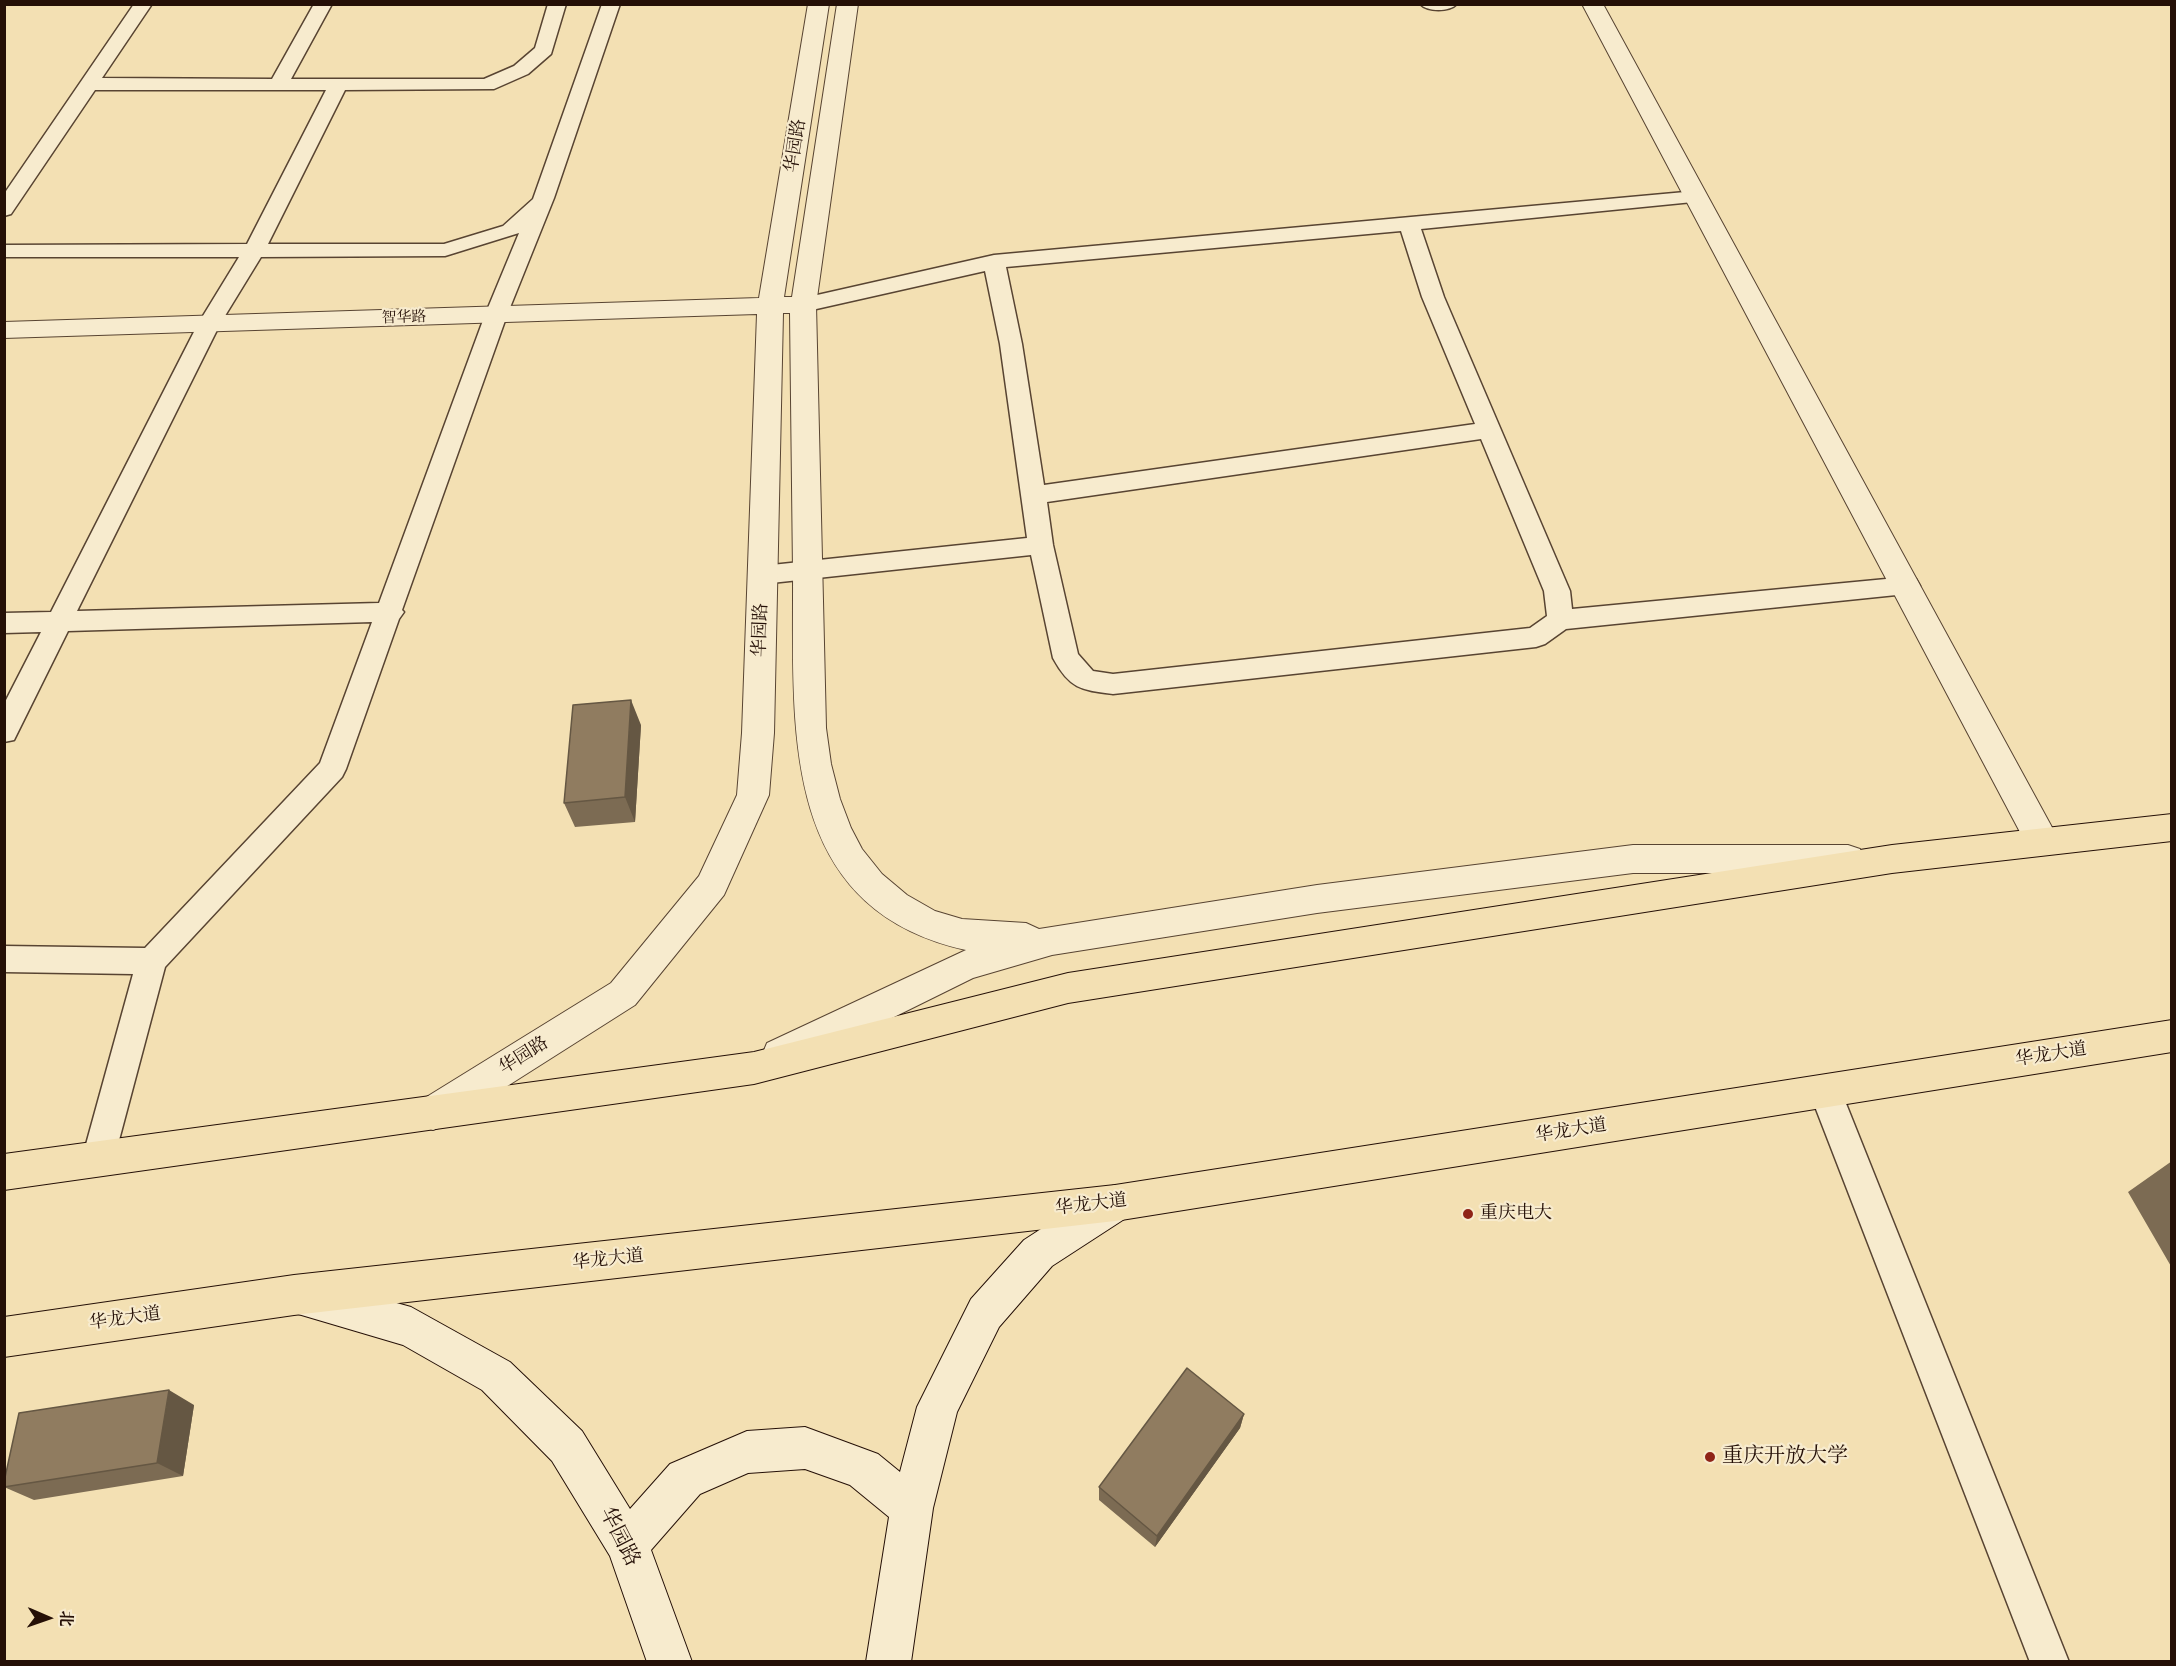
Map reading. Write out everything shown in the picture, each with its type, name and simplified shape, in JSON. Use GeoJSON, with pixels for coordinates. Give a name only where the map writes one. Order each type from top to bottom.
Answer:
{"type":"FeatureCollection","features":[{"type":"Feature","properties":{"kind":"main road"},"geometry":{"type":"LineString","coordinates":[[4,1173],[754,1068],[1068,988],[1892,859],[2172,827]]}},
{"type":"Feature","properties":{"kind":"main road","name":"华龙大道"},"geometry":{"type":"LineString","coordinates":[[4,1336],[294,1295],[1115,1203],[2172,1036]]}},
{"type":"Feature","properties":{"kind":"street","name":"华园路"},"geometry":{"type":"LineString","coordinates":[[433,1113],[623,994],[712,885],[753,795],[758,733],[770,306],[819,4]]}},
{"type":"Feature","properties":{"kind":"street","name":"华园路"},"geometry":{"type":"LineString","coordinates":[[848,4],[803,304],[810,728],[814,768],[823,805],[838,840],[856,870],[884,898],[912,918],[963,935],[1052,940]]}},
{"type":"Feature","properties":{"kind":"street"},"geometry":{"type":"LineString","coordinates":[[1592,4],[1907,586],[2042,841]]}},
{"type":"Feature","properties":{"kind":"street","name":"智华路"},"geometry":{"type":"LineString","coordinates":[[4,330],[803,304]]}},
{"type":"Feature","properties":{"kind":"street"},"geometry":{"type":"LineString","coordinates":[[754,1068],[965,965],[1052,940],[1317,899],[1633,859],[1892,859]]}},
{"type":"Feature","properties":{"kind":"street"},"geometry":{"type":"LineString","coordinates":[[888,1662],[912,1508],[938,1407],[985,1313],[1038,1253],[1115,1203]]}},
{"type":"Feature","properties":{"kind":"street","name":"华园路"},"geometry":{"type":"LineString","coordinates":[[294,1295],[411,1327],[496,1376],[567,1446],[627,1544],[670,1662]]}},
{"type":"Feature","properties":{"kind":"street"},"geometry":{"type":"LineString","coordinates":[[627,1544],[685,1479],[747,1452],[805,1448],[863,1469],[912,1508]]}},
{"type":"Feature","properties":{"kind":"lane"},"geometry":{"type":"LineString","coordinates":[[4,210],[143,4]]}},
{"type":"Feature","properties":{"kind":"lane"},"geometry":{"type":"LineString","coordinates":[[278,85],[323,4]]}},
{"type":"Feature","properties":{"kind":"lane"},"geometry":{"type":"LineString","coordinates":[[90,84],[487,85],[521,70],[544,50],[557,4]]}},
{"type":"Feature","properties":{"kind":"lane"},"geometry":{"type":"LineString","coordinates":[[98,1159],[152,961],[332,769],[391,612],[496,315],[544,198],[611,4]]}},
{"type":"Feature","properties":{"kind":"lane"},"geometry":{"type":"LineString","coordinates":[[1429,4],[1448,4]]}},
{"type":"Feature","properties":{"kind":"lane"},"geometry":{"type":"LineString","coordinates":[[4,732],[209,324],[253,252],[338,86]]}},
{"type":"Feature","properties":{"kind":"lane"},"geometry":{"type":"LineString","coordinates":[[803,304],[994,262],[1696,197]]}},
{"type":"Feature","properties":{"kind":"lane"},"geometry":{"type":"LineString","coordinates":[[4,251],[445,250],[510,230],[544,198]]}},
{"type":"Feature","properties":{"kind":"lane"},"geometry":{"type":"LineString","coordinates":[[1409,224],[1433,297],[1557,591],[1560,620]]}},
{"type":"Feature","properties":{"kind":"lane"},"geometry":{"type":"LineString","coordinates":[[994,262],[1011,344],[1041,545],[1066,658],[1085,680],[1113,684],[1536,637],[1560,620],[1907,586]]}},
{"type":"Feature","properties":{"kind":"lane"},"geometry":{"type":"LineString","coordinates":[[1034,495],[1490,430]]}},
{"type":"Feature","properties":{"kind":"lane"},"geometry":{"type":"LineString","coordinates":[[762,575],[1041,545]]}},
{"type":"Feature","properties":{"kind":"lane"},"geometry":{"type":"LineString","coordinates":[[4,623],[391,612]]}},
{"type":"Feature","properties":{"kind":"lane"},"geometry":{"type":"LineString","coordinates":[[4,959],[152,961]]}},
{"type":"Feature","properties":{"kind":"lane"},"geometry":{"type":"LineString","coordinates":[[1825,1091],[2050,1662]]}},
{"type":"Feature","properties":{"kind":"building"},"geometry":{"type":"Polygon","coordinates":[[[631,700],[625,797],[564,803],[573,705],[631,700]]]}},
{"type":"Feature","properties":{"kind":"building"},"geometry":{"type":"Polygon","coordinates":[[[1187,1368],[1244,1414],[1157,1536],[1099,1487],[1187,1368]]]}},
{"type":"Feature","properties":{"kind":"building"},"geometry":{"type":"Polygon","coordinates":[[[169,1390],[157,1463],[4,1487],[19,1413],[169,1390]]]}},
{"type":"Feature","properties":{"kind":"place","name":"重庆电大"},"geometry":{"type":"Point","coordinates":[1468,1214]}},
{"type":"Feature","properties":{"kind":"place","name":"重庆开放大学"},"geometry":{"type":"Point","coordinates":[1710,1457]}}]}
